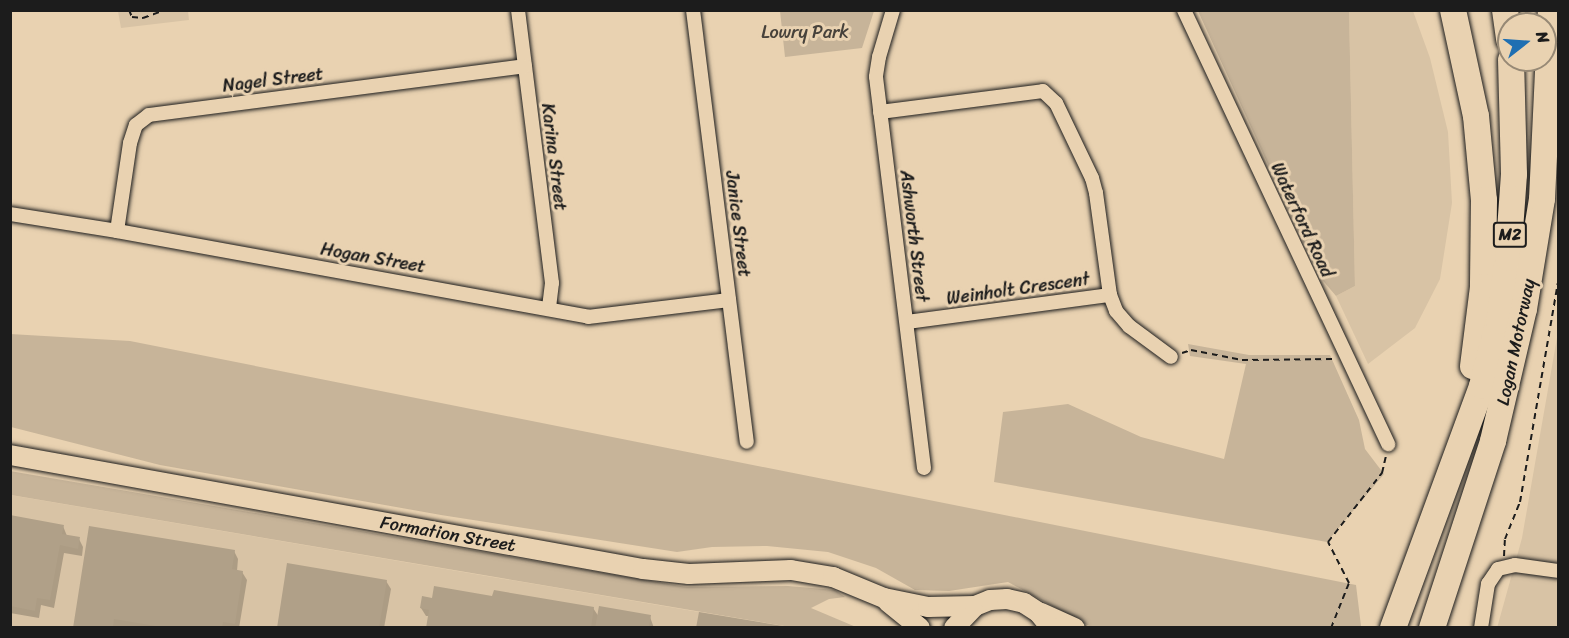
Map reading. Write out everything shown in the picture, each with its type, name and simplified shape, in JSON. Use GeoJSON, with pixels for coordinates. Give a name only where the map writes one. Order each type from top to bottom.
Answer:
{"type":"FeatureCollection","features":[{"type":"Feature","properties":{"kind":"highway"},"geometry":{"type":"LineString","coordinates":[[1453,10],[1476,116],[1484,200],[1483,287],[1469,386],[1475,407]]}},
{"type":"Feature","properties":{"kind":"highway","name":"Logan Motorway"},"geometry":{"type":"LineString","coordinates":[[1432,627],[1470,518],[1507,390],[1531,271],[1547,144],[1551,10]]}},
{"type":"Feature","properties":{"kind":"highway","name":"Logan Motorway"},"geometry":{"type":"LineString","coordinates":[[1394,627],[1475,407],[1499,321],[1508,258],[1515,141],[1512,72]]}},
{"type":"Feature","properties":{"kind":"highway"},"geometry":{"type":"LineString","coordinates":[[1547,144],[1557,131],[1558,113]]}},
{"type":"Feature","properties":{"kind":"main road","name":"Formation Street"},"geometry":{"type":"LineString","coordinates":[[10,455],[643,569],[688,574],[791,570],[833,577],[884,598],[928,607],[975,606],[990,600],[1007,599],[1024,603],[1038,612]]}},
{"type":"Feature","properties":{"kind":"main road","name":"Formation Street"},"geometry":{"type":"LineString","coordinates":[[884,598],[920,627]]}},
{"type":"Feature","properties":{"kind":"main road"},"geometry":{"type":"LineString","coordinates":[[954,627],[975,606]]}},
{"type":"Feature","properties":{"kind":"main road"},"geometry":{"type":"LineString","coordinates":[[1038,612],[1050,627]]}},
{"type":"Feature","properties":{"kind":"main road"},"geometry":{"type":"LineString","coordinates":[[1038,612],[1075,627]]}},
{"type":"Feature","properties":{"kind":"street","name":"Karina Street"},"geometry":{"type":"LineString","coordinates":[[518,10],[552,283],[549,308]]}},
{"type":"Feature","properties":{"kind":"street","name":"Janice Street"},"geometry":{"type":"LineString","coordinates":[[693,10],[747,442]]}},
{"type":"Feature","properties":{"kind":"street","name":"Ashworth Street"},"geometry":{"type":"LineString","coordinates":[[893,10],[879,57],[876,77],[924,468]]}},
{"type":"Feature","properties":{"kind":"street","name":"Waterford Road"},"geometry":{"type":"LineString","coordinates":[[1184,10],[1388,444]]}},
{"type":"Feature","properties":{"kind":"street","name":"Nagel Street"},"geometry":{"type":"LineString","coordinates":[[117,231],[130,143],[136,125],[149,115],[525,66]]}},
{"type":"Feature","properties":{"kind":"street","name":"Weinholt Crescent"},"geometry":{"type":"LineString","coordinates":[[880,112],[1043,92],[1056,103],[1092,178],[1110,295],[907,322]]}},
{"type":"Feature","properties":{"kind":"street","name":"Hogan Street"},"geometry":{"type":"LineString","coordinates":[[10,214],[117,231],[549,308],[588,317],[729,300]]}},
{"type":"Feature","properties":{"kind":"street"},"geometry":{"type":"LineString","coordinates":[[1110,295],[1116,310],[1129,326],[1171,357]]}},
{"type":"Feature","properties":{"kind":"street"},"geometry":{"type":"LineString","coordinates":[[1481,627],[1488,584],[1493,574],[1504,566],[1515,565],[1558,571]]}},
{"type":"Feature","properties":{"kind":"path"},"geometry":{"type":"LineString","coordinates":[[129,10],[132,17],[143,18],[165,10]]}},
{"type":"Feature","properties":{"kind":"path"},"geometry":{"type":"LineString","coordinates":[[1504,566],[1505,539],[1520,502],[1558,283]]}},
{"type":"Feature","properties":{"kind":"path"},"geometry":{"type":"LineString","coordinates":[[1171,357],[1191,350],[1242,360],[1323,361],[1347,357]]}},
{"type":"Feature","properties":{"kind":"path"},"geometry":{"type":"LineString","coordinates":[[1332,627],[1349,583],[1328,542],[1382,472],[1388,444]]}},
{"type":"Feature","properties":{"kind":"shaded area"},"geometry":{"type":"Polygon","coordinates":[[[118,11],[188,11],[189,20],[121,28],[118,11]]]}},
{"type":"Feature","properties":{"kind":"shaded area"},"geometry":{"type":"Polygon","coordinates":[[[1349,11],[1413,11],[1430,58],[1448,132],[1452,203],[1440,279],[1415,328],[1368,364],[1336,296],[1355,286],[1349,11]]]}},
{"type":"Feature","properties":{"kind":"shaded area"},"geometry":{"type":"Polygon","coordinates":[[[1558,332],[1558,627],[1497,628],[1522,538],[1558,332]]]}},
{"type":"Feature","properties":{"kind":"shaded area"},"geometry":{"type":"Polygon","coordinates":[[[10,495],[699,612],[787,627],[11,627],[10,495]]]}},
{"type":"Feature","properties":{"kind":"green space","name":"Lowry Park"},"geometry":{"type":"Polygon","coordinates":[[[780,10],[874,11],[862,48],[785,57],[780,10]]]}},
{"type":"Feature","properties":{"kind":"green space"},"geometry":{"type":"Polygon","coordinates":[[[1198,11],[1349,11],[1355,286],[1336,296],[1319,276],[1198,11]]]}},
{"type":"Feature","properties":{"kind":"green space"},"geometry":{"type":"Polygon","coordinates":[[[10,334],[130,341],[1356,585],[1361,626],[1091,627],[1008,582],[949,591],[915,590],[876,568],[828,552],[767,546],[712,547],[677,552],[441,515],[160,465],[11,427],[10,334]]]}},
{"type":"Feature","properties":{"kind":"green space"},"geometry":{"type":"Polygon","coordinates":[[[1188,344],[1249,355],[1330,355],[1359,420],[1365,449],[1384,474],[1327,542],[994,482],[1003,412],[1068,404],[1141,437],[1224,459],[1246,364],[1190,356],[1188,344]]]}},
{"type":"Feature","properties":{"kind":"green space"},"geometry":{"type":"Polygon","coordinates":[[[10,471],[686,587],[788,586],[835,590],[845,597],[829,599],[811,608],[856,627],[790,627],[11,495],[10,471]]]}},
{"type":"Feature","properties":{"kind":"building"},"geometry":{"type":"Polygon","coordinates":[[[10,515],[64,525],[62,534],[80,537],[78,549],[60,545],[50,600],[37,598],[35,611],[10,606],[10,515]]]}},
{"type":"Feature","properties":{"kind":"building"},"geometry":{"type":"Polygon","coordinates":[[[89,526],[235,550],[232,569],[243,571],[235,624],[223,622],[222,628],[167,628],[114,619],[113,628],[73,628],[89,526]]]}},
{"type":"Feature","properties":{"kind":"building"},"geometry":{"type":"Polygon","coordinates":[[[287,563],[387,580],[379,628],[277,628],[287,563]]]}},
{"type":"Feature","properties":{"kind":"building"},"geometry":{"type":"Polygon","coordinates":[[[434,586],[492,596],[494,590],[594,607],[591,628],[426,628],[429,610],[420,608],[422,596],[432,598],[434,586]]]}},
{"type":"Feature","properties":{"kind":"building"},"geometry":{"type":"Polygon","coordinates":[[[599,606],[651,615],[649,628],[595,628],[599,606]]]}},
{"type":"Feature","properties":{"kind":"building"},"geometry":{"type":"Polygon","coordinates":[[[699,612],[783,626],[783,628],[696,628],[699,612]]]}}]}
